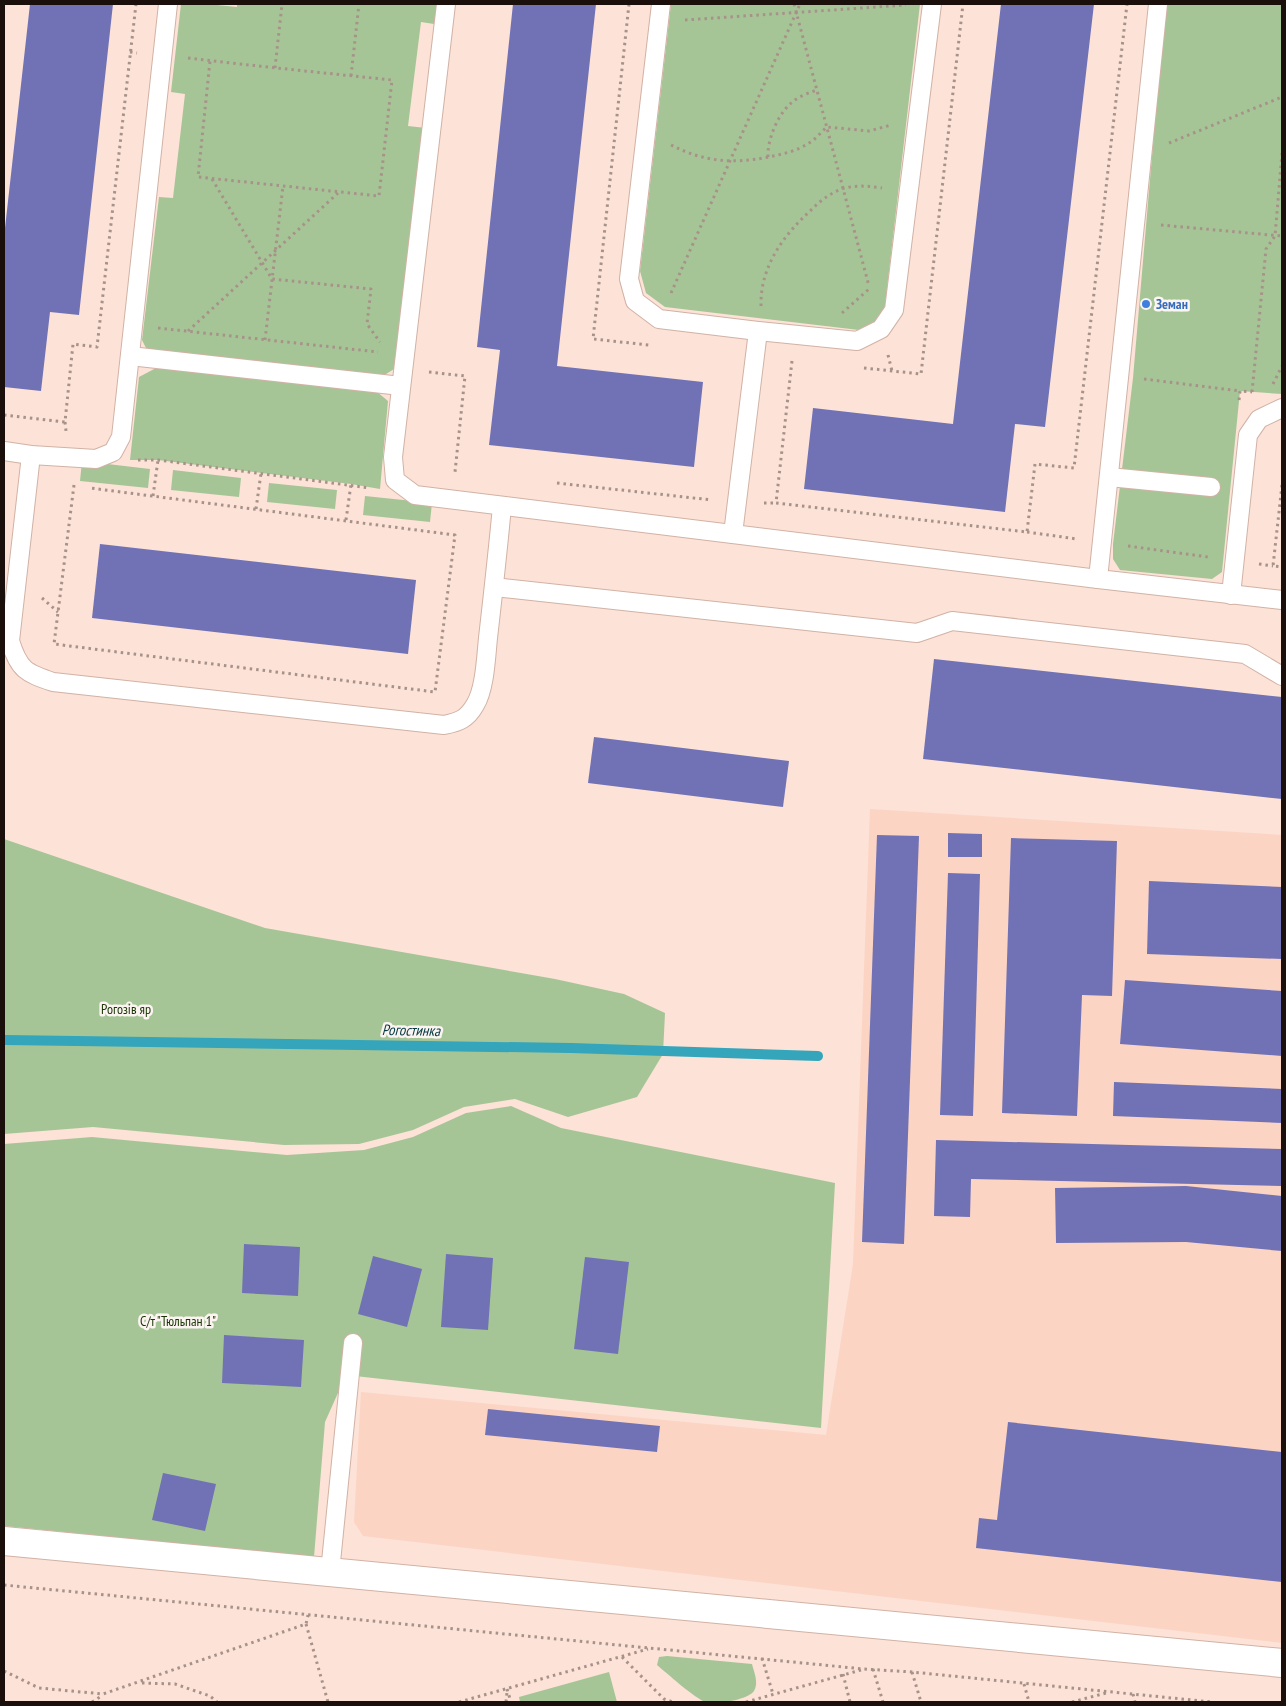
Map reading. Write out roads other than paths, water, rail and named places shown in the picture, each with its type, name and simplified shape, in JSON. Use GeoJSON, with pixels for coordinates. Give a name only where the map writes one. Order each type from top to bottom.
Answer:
{"type":"FeatureCollection","features":[{"type":"Feature","properties":{"kind":"street"},"geometry":{"type":"LineString","coordinates":[[4,1541],[1282,1663]]}},
{"type":"Feature","properties":{"kind":"lane"},"geometry":{"type":"LineString","coordinates":[[4,451],[31,455],[96,459],[114,452],[121,437],[168,4]]}},
{"type":"Feature","properties":{"kind":"lane"},"geometry":{"type":"LineString","coordinates":[[446,4],[396,354],[401,386],[393,457],[395,480],[415,495],[1282,600]]}},
{"type":"Feature","properties":{"kind":"lane"},"geometry":{"type":"LineString","coordinates":[[661,4],[629,279],[635,302],[659,319],[858,341],[881,329],[894,310],[932,4]]}},
{"type":"Feature","properties":{"kind":"lane"},"geometry":{"type":"LineString","coordinates":[[1098,579],[1158,4]]}},
{"type":"Feature","properties":{"kind":"lane"},"geometry":{"type":"LineString","coordinates":[[733,534],[758,331]]}},
{"type":"Feature","properties":{"kind":"lane"},"geometry":{"type":"LineString","coordinates":[[130,356],[401,386]]}},
{"type":"Feature","properties":{"kind":"lane"},"geometry":{"type":"LineString","coordinates":[[1231,595],[1248,435],[1259,419],[1282,408]]}},
{"type":"Feature","properties":{"kind":"lane"},"geometry":{"type":"LineString","coordinates":[[31,455],[10,641],[20,666],[32,675],[53,682],[444,725],[459,722],[468,714],[476,704],[481,687],[486,658],[502,506]]}},
{"type":"Feature","properties":{"kind":"lane"},"geometry":{"type":"LineString","coordinates":[[1109,477],[1211,487]]}},
{"type":"Feature","properties":{"kind":"lane"},"geometry":{"type":"LineString","coordinates":[[494,588],[917,633],[952,622],[1245,654],[1282,676]]}},
{"type":"Feature","properties":{"kind":"lane"},"geometry":{"type":"LineString","coordinates":[[330,1572],[354,1343]]}},
{"type":"Feature","properties":{"kind":"waterway","name":"Рогостинка"},"geometry":{"type":"LineString","coordinates":[[4,1040],[571,1048],[818,1056]]}},
{"type":"Feature","properties":{"kind":"place","name":"Земан"},"geometry":{"type":"Point","coordinates":[1146,304]}},
{"type":"Feature","properties":{"kind":"park label","name":"Рогозів яр"},"geometry":{"type":"Point","coordinates":[126,1009]}},
{"type":"Feature","properties":{"kind":"park label","name":"С/т \"Тюльпан 1\""},"geometry":{"type":"Point","coordinates":[178,1321]}}]}
